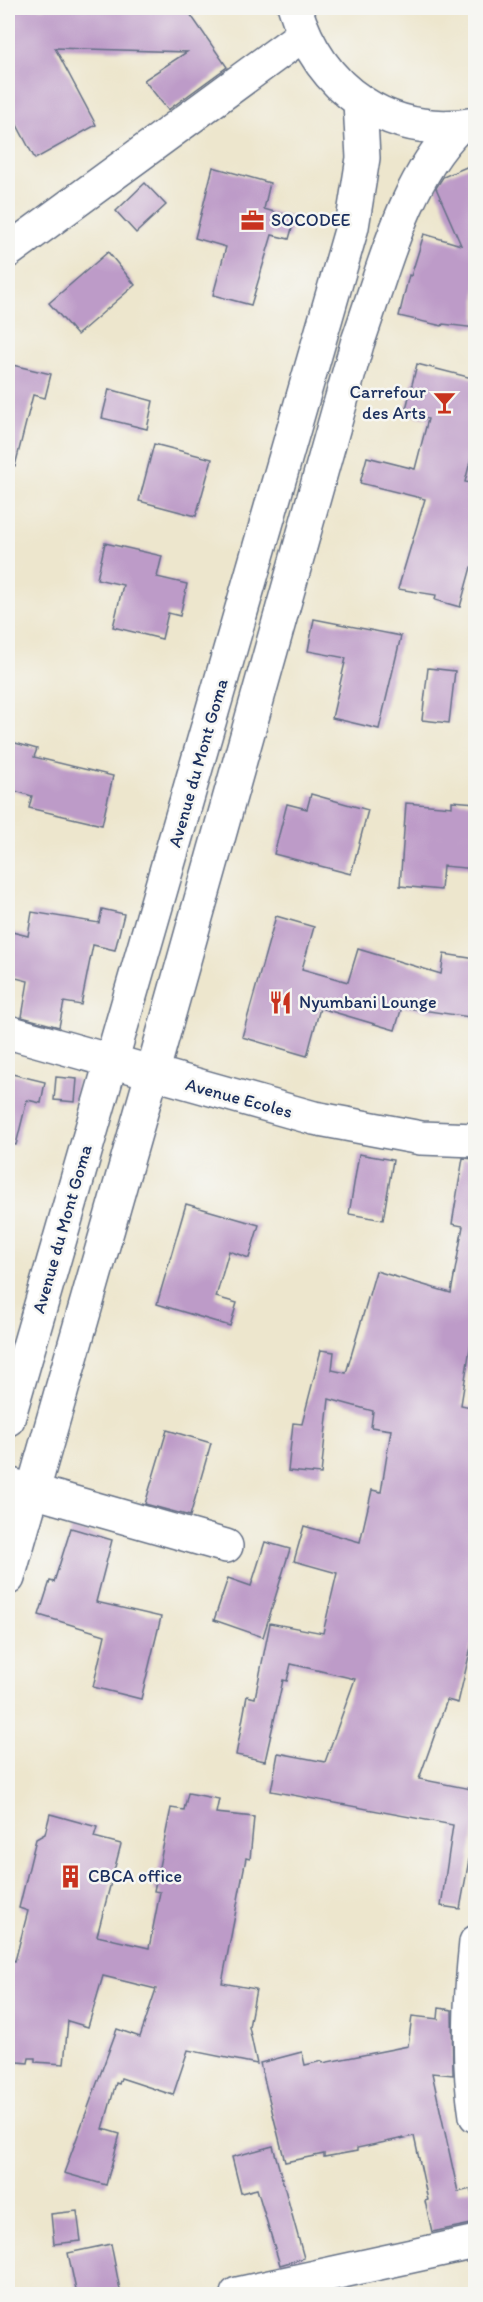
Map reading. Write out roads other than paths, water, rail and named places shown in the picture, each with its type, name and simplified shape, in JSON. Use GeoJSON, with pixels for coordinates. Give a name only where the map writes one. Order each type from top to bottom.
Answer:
{"type":"FeatureCollection","features":[{"type":"Feature","properties":{"kind":"street"},"geometry":{"type":"LineString","coordinates":[[8,251],[300,21],[324,68],[337,83],[360,102],[387,116],[417,125],[467,125]]}},
{"type":"Feature","properties":{"kind":"street","name":"Avenue du Mont Goma"},"geometry":{"type":"LineString","coordinates":[[8,1419],[352,227],[363,158],[360,102]]}},
{"type":"Feature","properties":{"kind":"street"},"geometry":{"type":"LineString","coordinates":[[8,1578],[20,1488],[86,1306],[357,344],[397,230],[424,170],[443,142],[467,125]]}},
{"type":"Feature","properties":{"kind":"street"},"geometry":{"type":"LineString","coordinates":[[171,855],[211,866]]}},
{"type":"Feature","properties":{"kind":"street","name":"Avenue Ecoles"},"geometry":{"type":"LineString","coordinates":[[8,1032],[314,1118],[421,1138],[476,1140]]}},
{"type":"Feature","properties":{"kind":"street"},"geometry":{"type":"LineString","coordinates":[[44,1294],[86,1306]]}},
{"type":"Feature","properties":{"kind":"street"},"geometry":{"type":"LineString","coordinates":[[20,1488],[226,1546]]}},
{"type":"Feature","properties":{"kind":"street"},"geometry":{"type":"LineString","coordinates":[[476,1942],[471,2015],[471,2084],[476,2116]]}},
{"type":"Feature","properties":{"kind":"street"},"geometry":{"type":"LineString","coordinates":[[237,2295],[476,2242]]}},
{"type":"Feature","properties":{"kind":"place","name":"SOCODEE"},"geometry":{"type":"Point","coordinates":[253,220]}},
{"type":"Feature","properties":{"kind":"place","name":"Carrefour des Arts"},"geometry":{"type":"Point","coordinates":[444,402]}},
{"type":"Feature","properties":{"kind":"place","name":"Nyumbani Lounge"},"geometry":{"type":"Point","coordinates":[281,1002]}},
{"type":"Feature","properties":{"kind":"place","name":"CBCA office"},"geometry":{"type":"Point","coordinates":[70,1876]}}]}
